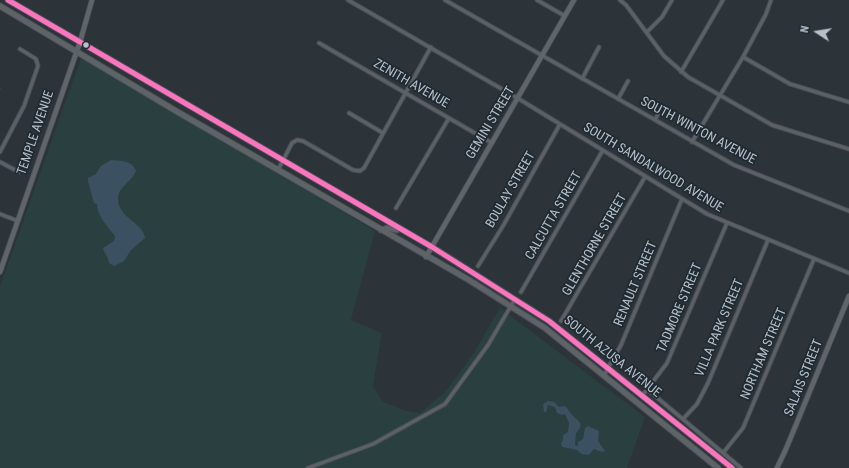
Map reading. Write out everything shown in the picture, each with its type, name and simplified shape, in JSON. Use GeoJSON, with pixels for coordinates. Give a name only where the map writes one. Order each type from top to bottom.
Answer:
{"type":"FeatureCollection","features":[{"type":"Feature","properties":{"kind":"main road","name":"SOUTH AZUSA AVENUE"},"geometry":{"type":"LineString","coordinates":[[8,0],[402,230],[515,299],[549,321],[732,468]]}},
{"type":"Feature","properties":{"kind":"main road","name":"SOUTH AZUSA AVENUE"},"geometry":{"type":"LineString","coordinates":[[0,6],[77,50],[176,111],[426,257],[469,280],[544,328],[718,468]]}},
{"type":"Feature","properties":{"kind":"main road"},"geometry":{"type":"LineString","coordinates":[[381,230],[388,228],[402,230]]}},
{"type":"Feature","properties":{"kind":"main road"},"geometry":{"type":"LineString","coordinates":[[689,444],[694,438]]}},
{"type":"Feature","properties":{"kind":"street","name":"TEMPLE AVENUE"},"geometry":{"type":"LineString","coordinates":[[0,272],[80,42],[92,0]]}},
{"type":"Feature","properties":{"kind":"street","name":"SOUTH SANDALWOOD AVENUE"},"geometry":{"type":"LineString","coordinates":[[348,0],[519,99],[603,150],[645,178],[707,214],[849,273]]}},
{"type":"Feature","properties":{"kind":"street","name":"SOUTH WINTON AVENUE"},"geometry":{"type":"LineString","coordinates":[[445,0],[734,165],[849,211]]}},
{"type":"Feature","properties":{"kind":"street"},"geometry":{"type":"LineString","coordinates":[[537,0],[564,16]]}},
{"type":"Feature","properties":{"kind":"street","name":"GEMINI STREET"},"geometry":{"type":"LineString","coordinates":[[426,257],[519,99],[574,0]]}},
{"type":"Feature","properties":{"kind":"street"},"geometry":{"type":"LineString","coordinates":[[620,0],[647,32],[664,56],[681,72],[719,96],[772,125],[849,149]]}},
{"type":"Feature","properties":{"kind":"street"},"geometry":{"type":"LineString","coordinates":[[647,32],[662,17],[672,0]]}},
{"type":"Feature","properties":{"kind":"street"},"geometry":{"type":"LineString","coordinates":[[681,72],[723,0]]}},
{"type":"Feature","properties":{"kind":"street"},"geometry":{"type":"LineString","coordinates":[[692,142],[743,57],[766,14],[771,0]]}},
{"type":"Feature","properties":{"kind":"street","name":"ZENITH AVENUE"},"geometry":{"type":"LineString","coordinates":[[319,43],[492,143]]}},
{"type":"Feature","properties":{"kind":"street"},"geometry":{"type":"LineString","coordinates":[[278,170],[292,144],[297,140],[303,140],[353,170],[360,172],[364,168],[431,47]]}},
{"type":"Feature","properties":{"kind":"street"},"geometry":{"type":"LineString","coordinates":[[582,78],[599,47]]}},
{"type":"Feature","properties":{"kind":"street"},"geometry":{"type":"LineString","coordinates":[[0,152],[24,106],[38,66],[36,59],[20,49]]}},
{"type":"Feature","properties":{"kind":"street"},"geometry":{"type":"LineString","coordinates":[[743,57],[790,84],[849,102]]}},
{"type":"Feature","properties":{"kind":"street"},"geometry":{"type":"LineString","coordinates":[[618,99],[628,81]]}},
{"type":"Feature","properties":{"kind":"street"},"geometry":{"type":"LineString","coordinates":[[349,113],[383,133]]}},
{"type":"Feature","properties":{"kind":"street"},"geometry":{"type":"LineString","coordinates":[[655,120],[658,114]]}},
{"type":"Feature","properties":{"kind":"street"},"geometry":{"type":"LineString","coordinates":[[396,208],[449,118]]}},
{"type":"Feature","properties":{"kind":"street","name":"BOULAY STREET"},"geometry":{"type":"LineString","coordinates":[[478,266],[560,124]]}},
{"type":"Feature","properties":{"kind":"street","name":"CALCUTTA STREET"},"geometry":{"type":"LineString","coordinates":[[521,292],[603,150]]}},
{"type":"Feature","properties":{"kind":"street"},"geometry":{"type":"LineString","coordinates":[[0,162],[18,172]]}},
{"type":"Feature","properties":{"kind":"street","name":"GLENTHORNE STREET"},"geometry":{"type":"LineString","coordinates":[[561,321],[645,178]]}},
{"type":"Feature","properties":{"kind":"street","name":"RENAULT STREET"},"geometry":{"type":"LineString","coordinates":[[604,375],[621,345],[682,199]]}},
{"type":"Feature","properties":{"kind":"street"},"geometry":{"type":"LineString","coordinates":[[0,214],[18,221]]}},
{"type":"Feature","properties":{"kind":"street","name":"TADMORE STREET"},"geometry":{"type":"LineString","coordinates":[[642,396],[667,363],[727,223]]}},
{"type":"Feature","properties":{"kind":"street","name":"VILLA PARK STREET"},"geometry":{"type":"LineString","coordinates":[[683,419],[697,404],[708,383],[768,240]]}},
{"type":"Feature","properties":{"kind":"street","name":"NORTHAM STREET"},"geometry":{"type":"LineString","coordinates":[[723,453],[744,428],[814,259]]}},
{"type":"Feature","properties":{"kind":"street","name":"SALAIS STREET"},"geometry":{"type":"LineString","coordinates":[[777,468],[849,296]]}},
{"type":"Feature","properties":{"kind":"street"},"geometry":{"type":"LineString","coordinates":[[308,468],[373,444],[445,404],[488,345],[515,299]]}},
{"type":"Feature","properties":{"kind":"street"},"geometry":{"type":"LineString","coordinates":[[648,390],[741,468]]}},
{"type":"Feature","properties":{"kind":"green space"},"geometry":{"type":"Polygon","coordinates":[[[81,58],[375,231],[351,320],[382,333],[373,386],[382,401],[406,411],[420,413],[445,392],[473,354],[500,308],[645,417],[627,468],[0,468],[0,286],[81,58]]]}},
{"type":"Feature","properties":{"kind":"water"},"geometry":{"type":"Polygon","coordinates":[[[111,160],[129,163],[136,170],[132,178],[120,191],[118,199],[122,211],[140,228],[145,238],[131,250],[124,261],[114,266],[109,263],[103,248],[114,241],[115,236],[101,217],[97,204],[94,203],[88,181],[88,178],[96,174],[101,166],[111,160]]]}},
{"type":"Feature","properties":{"kind":"water"},"geometry":{"type":"Polygon","coordinates":[[[548,401],[554,402],[559,407],[565,406],[580,422],[581,427],[576,433],[575,445],[578,446],[578,442],[583,439],[585,428],[588,426],[599,431],[598,441],[605,451],[602,452],[594,449],[589,455],[582,454],[577,450],[562,447],[561,443],[563,440],[563,435],[568,432],[569,423],[565,414],[562,415],[557,413],[555,407],[548,405],[546,412],[544,412],[543,404],[548,401]]]}},
{"type":"Feature","properties":{"kind":"transit line"},"geometry":{"type":"LineString","coordinates":[[8,0],[432,247],[549,321],[732,468]]}}]}
